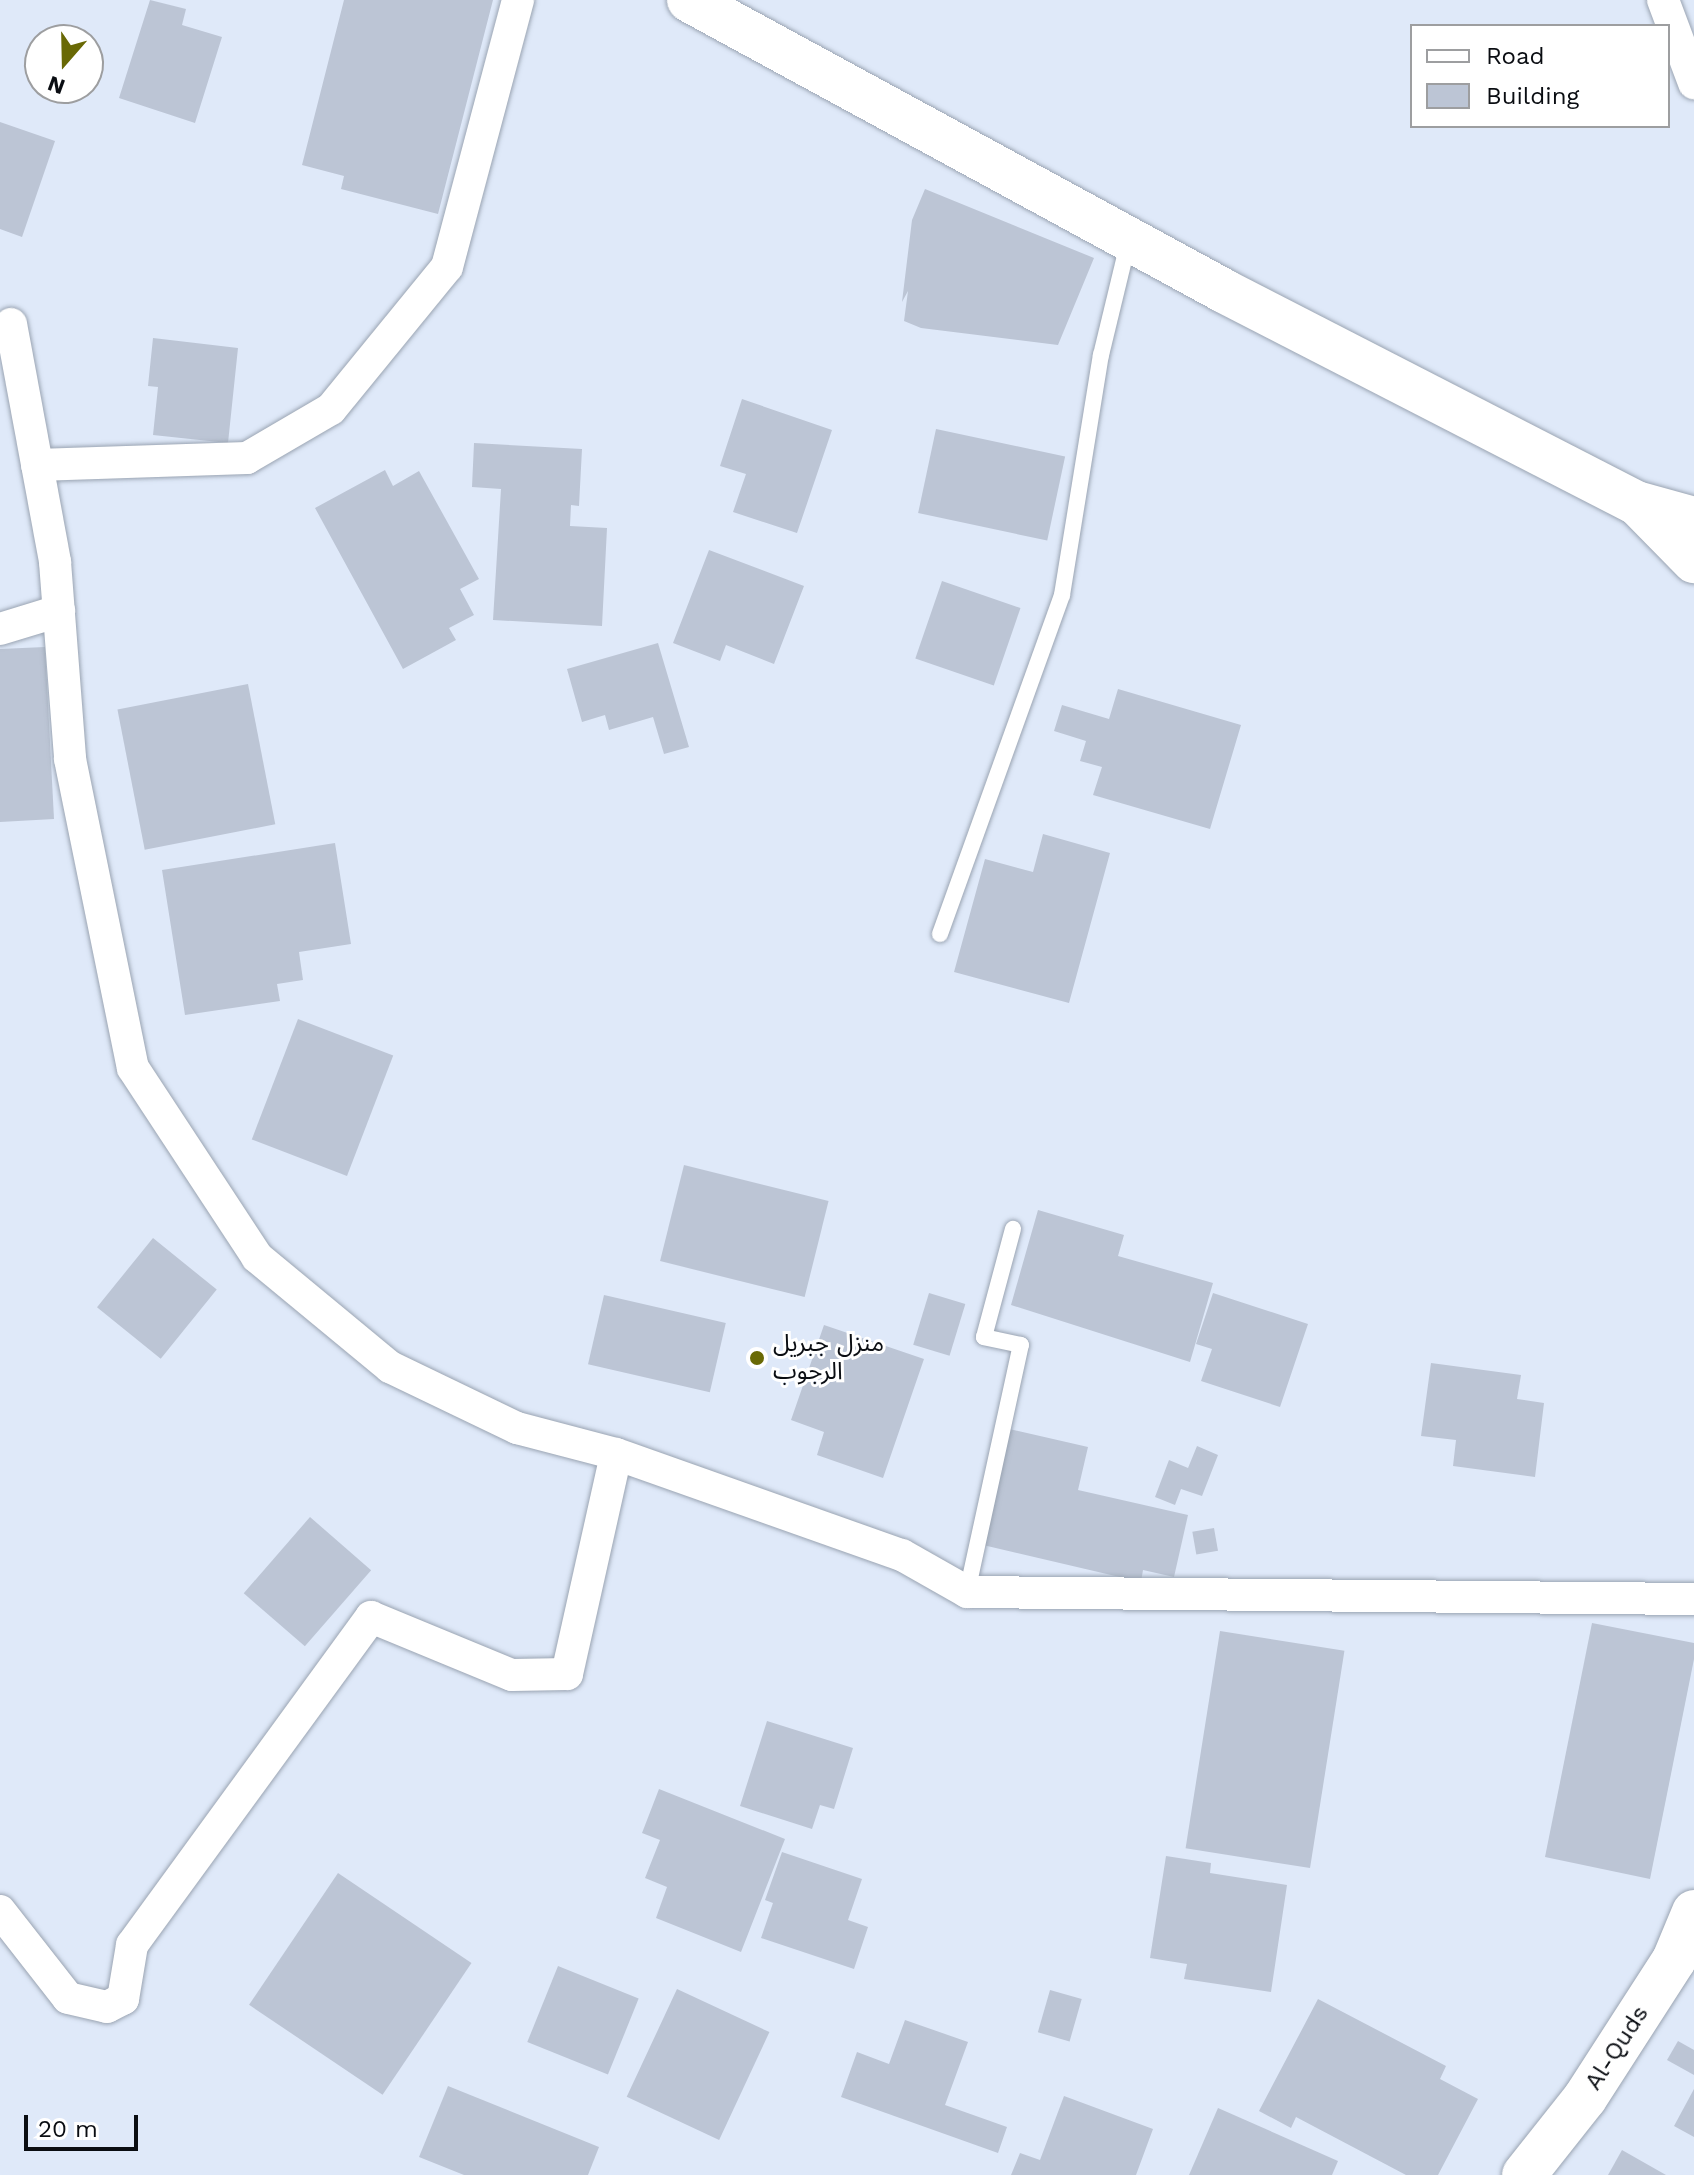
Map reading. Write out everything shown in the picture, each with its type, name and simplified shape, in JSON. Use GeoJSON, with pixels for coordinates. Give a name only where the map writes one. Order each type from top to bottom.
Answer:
{"type":"FeatureCollection","features":[{"type":"Feature","properties":{"kind":"street"},"geometry":{"type":"LineString","coordinates":[[37,465],[247,458],[331,409],[447,267],[518,0]]}},
{"type":"Feature","properties":{"kind":"street"},"geometry":{"type":"LineString","coordinates":[[689,0],[1129,240],[1636,503],[1694,519]]}},
{"type":"Feature","properties":{"kind":"street"},"geometry":{"type":"LineString","coordinates":[[1663,0],[1694,83]]}},
{"type":"Feature","properties":{"kind":"street"},"geometry":{"type":"LineString","coordinates":[[11,324],[55,562],[70,759],[133,1068],[257,1257],[390,1367],[517,1428],[616,1454],[902,1555],[967,1592],[1694,1599]]}},
{"type":"Feature","properties":{"kind":"street"},"geometry":{"type":"LineString","coordinates":[[1636,503],[1694,561]]}},
{"type":"Feature","properties":{"kind":"street"},"geometry":{"type":"LineString","coordinates":[[0,629],[59,611]]}},
{"type":"Feature","properties":{"kind":"street"},"geometry":{"type":"LineString","coordinates":[[0,1911],[68,1998],[107,2007],[123,1999],[132,1945],[371,1617],[512,1675],[567,1674],[616,1454]]}},
{"type":"Feature","properties":{"kind":"street","name":"Al-Quds"},"geometry":{"type":"LineString","coordinates":[[1524,2175],[1585,2098],[1674,1960],[1694,1912]]}},
{"type":"Feature","properties":{"kind":"lane"},"geometry":{"type":"LineString","coordinates":[[940,934],[1062,595],[1101,355],[1129,240]]}},
{"type":"Feature","properties":{"kind":"lane"},"geometry":{"type":"LineString","coordinates":[[967,1592],[1021,1345],[984,1337],[1013,1229]]}},
{"type":"Feature","properties":{"kind":"building"},"geometry":{"type":"Polygon","coordinates":[[[150,0],[186,9],[182,25],[222,37],[195,123],[119,98],[150,0]]]}},
{"type":"Feature","properties":{"kind":"building"},"geometry":{"type":"Polygon","coordinates":[[[344,0],[493,0],[438,214],[341,189],[344,176],[302,165],[344,0]]]}},
{"type":"Feature","properties":{"kind":"building"},"geometry":{"type":"Polygon","coordinates":[[[0,122],[55,141],[22,237],[0,229],[0,122]]]}},
{"type":"Feature","properties":{"kind":"building"},"geometry":{"type":"Polygon","coordinates":[[[925,189],[1094,258],[1058,345],[921,328],[904,321],[908,291],[902,302],[912,220],[925,189]]]}},
{"type":"Feature","properties":{"kind":"building"},"geometry":{"type":"Polygon","coordinates":[[[153,338],[238,348],[228,443],[153,435],[158,387],[148,386],[153,338]]]}},
{"type":"Feature","properties":{"kind":"building"},"geometry":{"type":"Polygon","coordinates":[[[742,399],[832,430],[797,533],[733,512],[746,474],[720,466],[742,399]]]}},
{"type":"Feature","properties":{"kind":"building"},"geometry":{"type":"Polygon","coordinates":[[[936,429],[1065,456],[1047,541],[918,513],[936,429]]]}},
{"type":"Feature","properties":{"kind":"building"},"geometry":{"type":"Polygon","coordinates":[[[474,443],[582,449],[579,506],[571,505],[570,526],[607,528],[602,626],[493,620],[501,489],[472,487],[474,443]]]}},
{"type":"Feature","properties":{"kind":"building"},"geometry":{"type":"Polygon","coordinates":[[[385,470],[393,486],[419,471],[479,579],[460,589],[474,615],[449,628],[456,640],[403,669],[315,508],[385,470]]]}},
{"type":"Feature","properties":{"kind":"building"},"geometry":{"type":"Polygon","coordinates":[[[709,550],[804,586],[774,664],[726,645],[720,661],[673,643],[709,550]]]}},
{"type":"Feature","properties":{"kind":"building"},"geometry":{"type":"Polygon","coordinates":[[[942,581],[1020,608],[994,686],[915,659],[942,581]]]}},
{"type":"Feature","properties":{"kind":"building"},"geometry":{"type":"Polygon","coordinates":[[[658,643],[689,747],[664,754],[653,717],[609,730],[605,715],[582,722],[567,669],[658,643]]]}},
{"type":"Feature","properties":{"kind":"building"},"geometry":{"type":"Polygon","coordinates":[[[45,647],[54,819],[0,822],[0,649],[45,647]]]}},
{"type":"Feature","properties":{"kind":"building"},"geometry":{"type":"Polygon","coordinates":[[[248,684],[275,824],[145,850],[117,709],[248,684]]]}},
{"type":"Feature","properties":{"kind":"building"},"geometry":{"type":"Polygon","coordinates":[[[1118,689],[1241,725],[1210,829],[1093,795],[1102,767],[1080,761],[1086,741],[1054,731],[1062,705],[1109,719],[1118,689]]]}},
{"type":"Feature","properties":{"kind":"building"},"geometry":{"type":"Polygon","coordinates":[[[1043,834],[1110,853],[1069,1003],[954,972],[985,859],[1033,872],[1043,834]]]}},
{"type":"Feature","properties":{"kind":"building"},"geometry":{"type":"Polygon","coordinates":[[[335,843],[351,944],[299,952],[303,980],[277,984],[280,1001],[185,1015],[162,870],[335,843]]]}},
{"type":"Feature","properties":{"kind":"building"},"geometry":{"type":"Polygon","coordinates":[[[298,1019],[393,1056],[347,1176],[252,1139],[298,1019]]]}},
{"type":"Feature","properties":{"kind":"building"},"geometry":{"type":"Polygon","coordinates":[[[684,1165],[829,1201],[805,1297],[660,1261],[684,1165]]]}},
{"type":"Feature","properties":{"kind":"building"},"geometry":{"type":"Polygon","coordinates":[[[1038,1210],[1124,1235],[1118,1256],[1213,1283],[1190,1362],[1011,1305],[1038,1210]]]}},
{"type":"Feature","properties":{"kind":"building"},"geometry":{"type":"Polygon","coordinates":[[[153,1238],[217,1290],[161,1359],[97,1307],[153,1238]]]}},
{"type":"Feature","properties":{"kind":"building"},"geometry":{"type":"Polygon","coordinates":[[[929,1293],[965,1304],[950,1356],[913,1345],[929,1293]]]}},
{"type":"Feature","properties":{"kind":"building"},"geometry":{"type":"Polygon","coordinates":[[[1213,1293],[1308,1324],[1280,1407],[1201,1381],[1212,1349],[1196,1344],[1213,1293]]]}},
{"type":"Feature","properties":{"kind":"building"},"geometry":{"type":"Polygon","coordinates":[[[604,1295],[726,1323],[710,1392],[588,1364],[604,1295]]]}},
{"type":"Feature","properties":{"kind":"building"},"geometry":{"type":"Polygon","coordinates":[[[824,1325],[924,1359],[883,1478],[817,1455],[824,1432],[791,1420],[824,1325]]]}},
{"type":"Feature","properties":{"kind":"building"},"geometry":{"type":"Polygon","coordinates":[[[1431,1363],[1521,1375],[1517,1399],[1544,1403],[1535,1477],[1453,1466],[1456,1440],[1421,1436],[1431,1363]]]}},
{"type":"Feature","properties":{"kind":"building"},"geometry":{"type":"Polygon","coordinates":[[[1009,1429],[1088,1447],[1078,1490],[1188,1515],[1174,1577],[1143,1570],[1141,1582],[983,1545],[1009,1429]]]}},
{"type":"Feature","properties":{"kind":"building"},"geometry":{"type":"Polygon","coordinates":[[[1197,1446],[1218,1455],[1202,1496],[1181,1489],[1175,1505],[1155,1497],[1169,1460],[1188,1468],[1197,1446]]]}},
{"type":"Feature","properties":{"kind":"building"},"geometry":{"type":"Polygon","coordinates":[[[310,1517],[371,1570],[305,1646],[244,1593],[310,1517]]]}},
{"type":"Feature","properties":{"kind":"building"},"geometry":{"type":"Polygon","coordinates":[[[1214,1528],[1218,1551],[1196,1554],[1192,1532],[1214,1528]]]}},
{"type":"Feature","properties":{"kind":"building"},"geometry":{"type":"Polygon","coordinates":[[[1592,1623],[1694,1643],[1694,1659],[1650,1879],[1545,1857],[1592,1623]]]}},
{"type":"Feature","properties":{"kind":"building"},"geometry":{"type":"Polygon","coordinates":[[[1220,1631],[1344,1651],[1310,1868],[1186,1848],[1220,1631]]]}},
{"type":"Feature","properties":{"kind":"building"},"geometry":{"type":"Polygon","coordinates":[[[767,1721],[853,1748],[834,1809],[820,1805],[812,1829],[740,1806],[767,1721]]]}},
{"type":"Feature","properties":{"kind":"building"},"geometry":{"type":"Polygon","coordinates":[[[659,1789],[785,1839],[741,1952],[656,1918],[667,1887],[645,1878],[660,1840],[642,1833],[659,1789]]]}},
{"type":"Feature","properties":{"kind":"building"},"geometry":{"type":"Polygon","coordinates":[[[782,1852],[862,1879],[848,1920],[868,1927],[854,1969],[761,1938],[773,1903],[765,1900],[782,1852]]]}},
{"type":"Feature","properties":{"kind":"building"},"geometry":{"type":"Polygon","coordinates":[[[1166,1856],[1211,1863],[1210,1873],[1287,1885],[1271,1992],[1184,1979],[1187,1964],[1150,1958],[1166,1856]]]}},
{"type":"Feature","properties":{"kind":"building"},"geometry":{"type":"Polygon","coordinates":[[[338,1873],[471,1963],[383,2095],[249,2005],[338,1873]]]}},
{"type":"Feature","properties":{"kind":"building"},"geometry":{"type":"Polygon","coordinates":[[[558,1966],[639,1999],[608,2075],[527,2042],[558,1966]]]}},
{"type":"Feature","properties":{"kind":"building"},"geometry":{"type":"Polygon","coordinates":[[[677,1989],[769,2032],[719,2140],[627,2097],[677,1989]]]}},
{"type":"Feature","properties":{"kind":"building"},"geometry":{"type":"Polygon","coordinates":[[[1050,1990],[1082,1999],[1070,2041],[1038,2032],[1050,1990]]]}},
{"type":"Feature","properties":{"kind":"building"},"geometry":{"type":"Polygon","coordinates":[[[1318,1999],[1446,2066],[1440,2079],[1478,2099],[1438,2175],[1406,2175],[1296,2117],[1291,2128],[1259,2111],[1318,1999]]]}},
{"type":"Feature","properties":{"kind":"building"},"geometry":{"type":"Polygon","coordinates":[[[905,2020],[968,2042],[945,2105],[1007,2127],[998,2153],[841,2097],[857,2052],[889,2064],[905,2020]]]}},
{"type":"Feature","properties":{"kind":"building"},"geometry":{"type":"Polygon","coordinates":[[[1678,2041],[1694,2050],[1694,2075],[1667,2060],[1678,2041]]]}},
{"type":"Feature","properties":{"kind":"building"},"geometry":{"type":"Polygon","coordinates":[[[448,2086],[599,2147],[588,2175],[464,2175],[419,2157],[448,2086]]]}},
{"type":"Feature","properties":{"kind":"building"},"geometry":{"type":"Polygon","coordinates":[[[1694,2089],[1694,2137],[1674,2126],[1694,2089]]]}},
{"type":"Feature","properties":{"kind":"building"},"geometry":{"type":"Polygon","coordinates":[[[1064,2096],[1153,2129],[1136,2175],[1011,2175],[1020,2153],[1040,2160],[1064,2096]]]}},
{"type":"Feature","properties":{"kind":"building"},"geometry":{"type":"Polygon","coordinates":[[[1218,2108],[1338,2161],[1332,2175],[1189,2175],[1218,2108]]]}},
{"type":"Feature","properties":{"kind":"building"},"geometry":{"type":"Polygon","coordinates":[[[1622,2150],[1666,2175],[1608,2175],[1622,2150]]]}},
{"type":"Feature","properties":{"kind":"place","name":"منزل جبريل الرجوب"},"geometry":{"type":"Point","coordinates":[757,1358]}}]}
